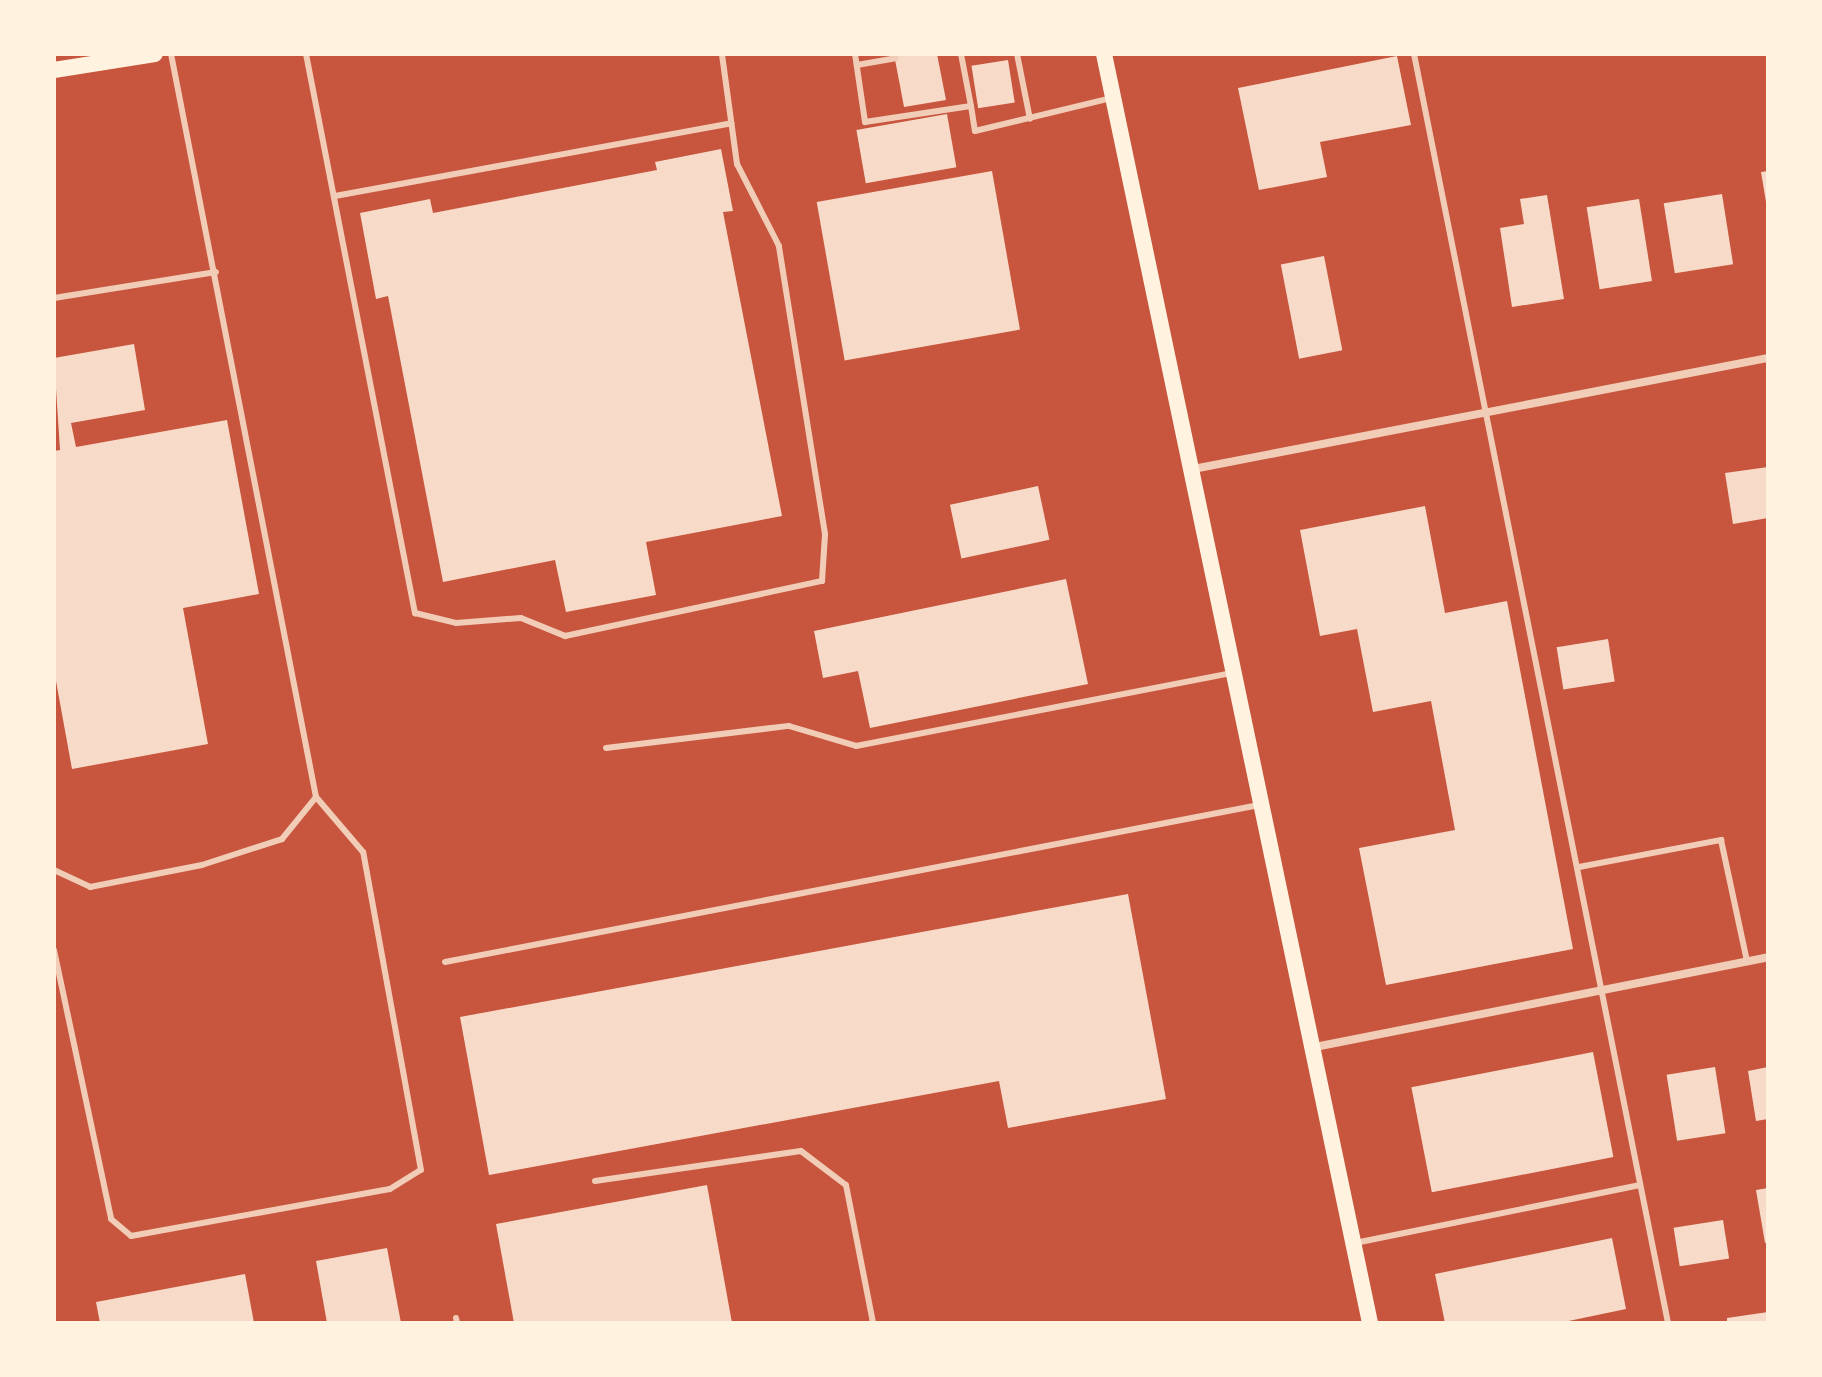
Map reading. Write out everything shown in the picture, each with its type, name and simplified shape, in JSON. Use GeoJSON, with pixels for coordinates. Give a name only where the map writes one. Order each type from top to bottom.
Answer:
{"type":"FeatureCollection","features":[{"type":"Feature","properties":{"kind":"main road"},"geometry":{"type":"LineString","coordinates":[[54,70],[155,54]]}},
{"type":"Feature","properties":{"kind":"main road"},"geometry":{"type":"LineString","coordinates":[[1104,54],[1187,470],[1263,804],[1370,1323]]}},
{"type":"Feature","properties":{"kind":"street"},"geometry":{"type":"LineString","coordinates":[[1187,470],[1768,358]]}},
{"type":"Feature","properties":{"kind":"street"},"geometry":{"type":"LineString","coordinates":[[1315,1047],[1768,957]]}},
{"type":"Feature","properties":{"kind":"lane"},"geometry":{"type":"LineString","coordinates":[[54,950],[111,1219],[131,1236],[390,1189],[421,1170],[363,852],[316,797],[216,272],[171,54]]}},
{"type":"Feature","properties":{"kind":"lane"},"geometry":{"type":"LineString","coordinates":[[306,54],[415,613],[456,623],[521,618],[565,636],[822,581],[825,534],[779,246],[737,164],[722,54]]}},
{"type":"Feature","properties":{"kind":"lane"},"geometry":{"type":"LineString","coordinates":[[855,54],[865,122],[971,106]]}},
{"type":"Feature","properties":{"kind":"lane"},"geometry":{"type":"LineString","coordinates":[[961,54],[975,131],[1112,98]]}},
{"type":"Feature","properties":{"kind":"lane"},"geometry":{"type":"LineString","coordinates":[[1017,54],[1030,119]]}},
{"type":"Feature","properties":{"kind":"lane"},"geometry":{"type":"LineString","coordinates":[[1414,54],[1483,411],[1579,867],[1668,1323]]}},
{"type":"Feature","properties":{"kind":"lane"},"geometry":{"type":"LineString","coordinates":[[857,65],[895,58]]}},
{"type":"Feature","properties":{"kind":"lane"},"geometry":{"type":"LineString","coordinates":[[335,196],[731,123]]}},
{"type":"Feature","properties":{"kind":"lane"},"geometry":{"type":"LineString","coordinates":[[54,298],[216,272]]}},
{"type":"Feature","properties":{"kind":"lane"},"geometry":{"type":"LineString","coordinates":[[606,748],[789,726],[856,746],[1231,673]]}},
{"type":"Feature","properties":{"kind":"lane"},"geometry":{"type":"LineString","coordinates":[[54,870],[90,887],[202,865],[282,839],[316,797]]}},
{"type":"Feature","properties":{"kind":"lane"},"geometry":{"type":"LineString","coordinates":[[445,962],[1263,804]]}},
{"type":"Feature","properties":{"kind":"lane"},"geometry":{"type":"LineString","coordinates":[[1579,867],[1721,840],[1747,961]]}},
{"type":"Feature","properties":{"kind":"lane"},"geometry":{"type":"LineString","coordinates":[[595,1181],[801,1151],[846,1185],[873,1323]]}},
{"type":"Feature","properties":{"kind":"lane"},"geometry":{"type":"LineString","coordinates":[[1355,1243],[1640,1185]]}},
{"type":"Feature","properties":{"kind":"building"},"geometry":{"type":"Polygon","coordinates":[[[894,54],[937,54],[946,100],[904,107],[894,54]]]}},
{"type":"Feature","properties":{"kind":"building"},"geometry":{"type":"Polygon","coordinates":[[[1397,56],[1411,125],[1320,142],[1327,177],[1259,190],[1238,88],[1397,56]]]}},
{"type":"Feature","properties":{"kind":"building"},"geometry":{"type":"Polygon","coordinates":[[[1008,60],[1015,102],[978,108],[971,66],[1008,60]]]}},
{"type":"Feature","properties":{"kind":"building"},"geometry":{"type":"Polygon","coordinates":[[[947,114],[956,167],[866,183],[856,130],[947,114]]]}},
{"type":"Feature","properties":{"kind":"building"},"geometry":{"type":"Polygon","coordinates":[[[721,149],[733,211],[723,212],[782,516],[646,542],[656,595],[566,612],[555,560],[443,582],[388,296],[376,299],[360,213],[430,199],[433,213],[657,170],[655,162],[721,149]]]}},
{"type":"Feature","properties":{"kind":"building"},"geometry":{"type":"Polygon","coordinates":[[[992,171],[1020,330],[845,360],[817,202],[992,171]]]}},
{"type":"Feature","properties":{"kind":"building"},"geometry":{"type":"Polygon","coordinates":[[[1768,171],[1768,202],[1766,202],[1761,172],[1768,171]]]}},
{"type":"Feature","properties":{"kind":"building"},"geometry":{"type":"Polygon","coordinates":[[[1722,194],[1733,264],[1675,273],[1664,203],[1722,194]]]}},
{"type":"Feature","properties":{"kind":"building"},"geometry":{"type":"Polygon","coordinates":[[[1547,195],[1564,299],[1512,307],[1500,228],[1524,224],[1520,199],[1547,195]]]}},
{"type":"Feature","properties":{"kind":"building"},"geometry":{"type":"Polygon","coordinates":[[[1639,199],[1652,281],[1600,289],[1587,207],[1639,199]]]}},
{"type":"Feature","properties":{"kind":"building"},"geometry":{"type":"Polygon","coordinates":[[[1324,256],[1342,350],[1299,359],[1281,264],[1324,256]]]}},
{"type":"Feature","properties":{"kind":"building"},"geometry":{"type":"Polygon","coordinates":[[[134,344],[145,410],[71,423],[76,447],[227,420],[259,594],[183,608],[208,744],[72,769],[54,670],[54,451],[60,450],[54,358],[134,344]]]}},
{"type":"Feature","properties":{"kind":"building"},"geometry":{"type":"Polygon","coordinates":[[[1768,467],[1768,518],[1733,524],[1725,473],[1768,467]]]}},
{"type":"Feature","properties":{"kind":"building"},"geometry":{"type":"Polygon","coordinates":[[[1038,486],[1049,540],[961,559],[950,505],[1038,486]]]}},
{"type":"Feature","properties":{"kind":"building"},"geometry":{"type":"Polygon","coordinates":[[[1425,506],[1445,613],[1507,601],[1573,949],[1386,985],[1359,848],[1455,830],[1431,701],[1373,712],[1357,629],[1320,636],[1300,530],[1425,506]]]}},
{"type":"Feature","properties":{"kind":"building"},"geometry":{"type":"Polygon","coordinates":[[[1066,579],[1088,684],[870,728],[858,671],[823,678],[814,631],[1066,579]]]}},
{"type":"Feature","properties":{"kind":"building"},"geometry":{"type":"Polygon","coordinates":[[[1608,639],[1615,681],[1563,690],[1557,647],[1608,639]]]}},
{"type":"Feature","properties":{"kind":"building"},"geometry":{"type":"Polygon","coordinates":[[[1128,894],[1166,1099],[1008,1128],[999,1081],[489,1175],[460,1017],[1128,894]]]}},
{"type":"Feature","properties":{"kind":"building"},"geometry":{"type":"Polygon","coordinates":[[[1593,1052],[1613,1157],[1432,1192],[1411,1087],[1593,1052]]]}},
{"type":"Feature","properties":{"kind":"building"},"geometry":{"type":"Polygon","coordinates":[[[1715,1067],[1725,1133],[1677,1141],[1667,1075],[1715,1067]]]}},
{"type":"Feature","properties":{"kind":"building"},"geometry":{"type":"Polygon","coordinates":[[[1768,1067],[1768,1119],[1756,1121],[1748,1071],[1768,1067]]]}},
{"type":"Feature","properties":{"kind":"building"},"geometry":{"type":"Polygon","coordinates":[[[707,1185],[732,1323],[514,1323],[496,1224],[707,1185]]]}},
{"type":"Feature","properties":{"kind":"building"},"geometry":{"type":"Polygon","coordinates":[[[1768,1188],[1768,1242],[1765,1243],[1756,1190],[1768,1188]]]}},
{"type":"Feature","properties":{"kind":"building"},"geometry":{"type":"Polygon","coordinates":[[[1723,1220],[1729,1259],[1680,1266],[1674,1228],[1723,1220]]]}},
{"type":"Feature","properties":{"kind":"building"},"geometry":{"type":"Polygon","coordinates":[[[1612,1238],[1626,1309],[1559,1323],[1445,1323],[1435,1274],[1612,1238]]]}},
{"type":"Feature","properties":{"kind":"building"},"geometry":{"type":"Polygon","coordinates":[[[387,1248],[401,1323],[327,1323],[316,1261],[387,1248]]]}},
{"type":"Feature","properties":{"kind":"building"},"geometry":{"type":"Polygon","coordinates":[[[245,1274],[254,1323],[100,1323],[96,1302],[245,1274]]]}},
{"type":"Feature","properties":{"kind":"building"},"geometry":{"type":"Polygon","coordinates":[[[1768,1312],[1768,1323],[1727,1323],[1727,1318],[1768,1312]]]}}]}
